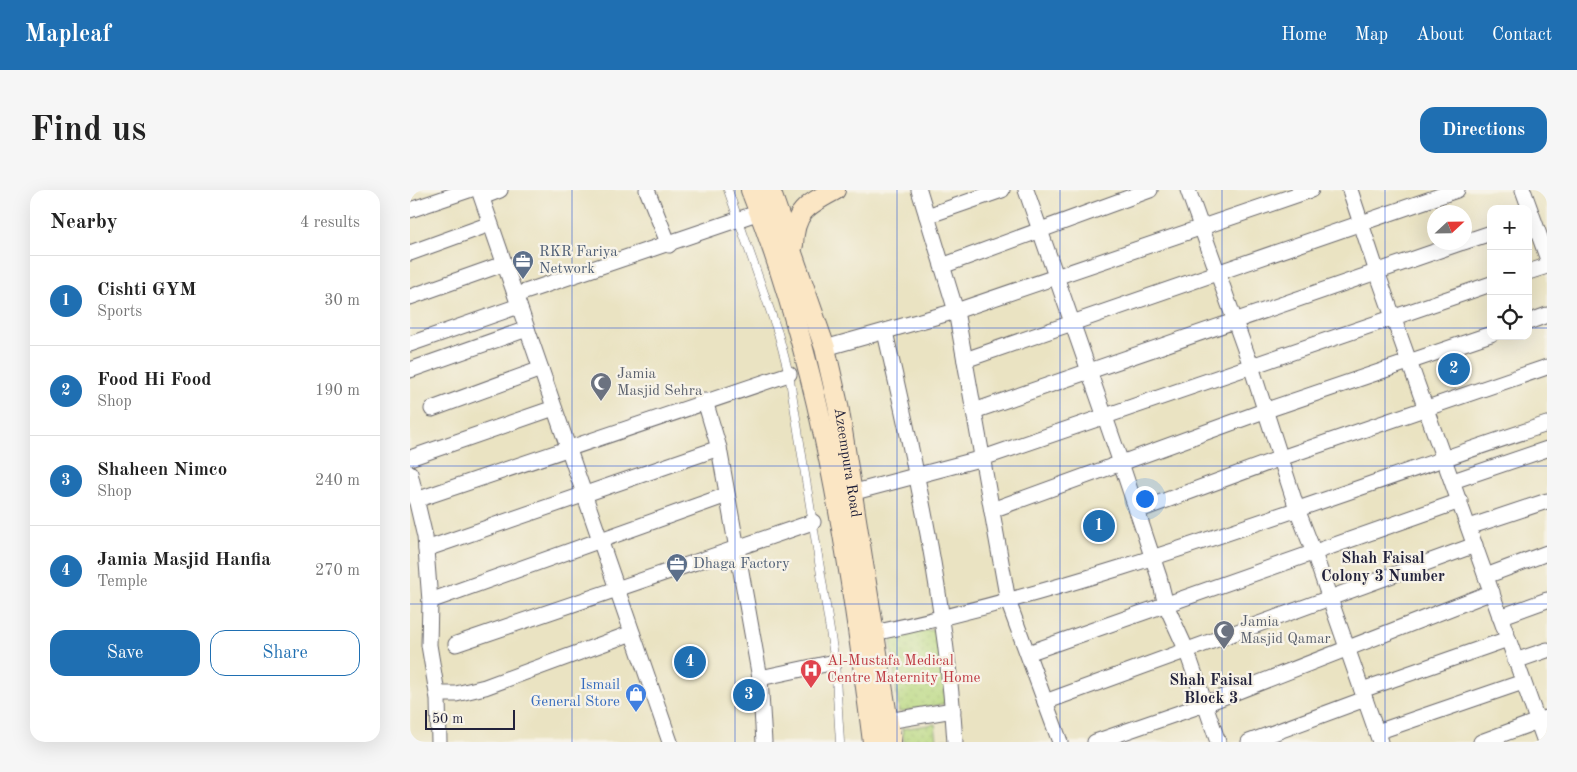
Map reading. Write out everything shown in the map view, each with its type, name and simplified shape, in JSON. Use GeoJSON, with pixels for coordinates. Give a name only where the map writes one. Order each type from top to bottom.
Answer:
{"type":"FeatureCollection","features":[{"type":"Feature","properties":{"kind":"main road","name":"Azeempura Road"},"geometry":{"type":"LineString","coordinates":[[752,190],[802,341],[819,412],[860,638],[873,742]]}},
{"type":"Feature","properties":{"kind":"main road","name":"Azeempura Road"},"geometry":{"type":"LineString","coordinates":[[770,190],[825,348],[838,405],[891,742]]}},
{"type":"Feature","properties":{"kind":"main road"},"geometry":{"type":"LineString","coordinates":[[792,252],[795,221],[802,212],[835,190]]}},
{"type":"Feature","properties":{"kind":"street"},"geometry":{"type":"LineString","coordinates":[[410,210],[477,192],[500,190]]}},
{"type":"Feature","properties":{"kind":"street"},"geometry":{"type":"LineString","coordinates":[[647,190],[669,245]]}},
{"type":"Feature","properties":{"kind":"street"},"geometry":{"type":"LineString","coordinates":[[919,190],[956,311],[1008,601],[1060,742]]}},
{"type":"Feature","properties":{"kind":"street"},"geometry":{"type":"LineString","coordinates":[[927,216],[1002,190]]}},
{"type":"Feature","properties":{"kind":"street"},"geometry":{"type":"LineString","coordinates":[[1026,190],[1121,463],[1166,605],[1186,649],[1218,742]]}},
{"type":"Feature","properties":{"kind":"street"},"geometry":{"type":"LineString","coordinates":[[942,266],[1150,190]]}},
{"type":"Feature","properties":{"kind":"street"},"geometry":{"type":"LineString","coordinates":[[1188,190],[1234,323],[1251,366],[1296,509],[1314,553],[1379,737],[1523,682]]}},
{"type":"Feature","properties":{"kind":"street"},"geometry":{"type":"LineString","coordinates":[[825,348],[956,311],[1202,227],[1280,195],[1311,190]]}},
{"type":"Feature","properties":{"kind":"street"},"geometry":{"type":"LineString","coordinates":[[1350,190],[1377,272],[1395,317],[1523,682],[1542,719],[1545,742]]}},
{"type":"Feature","properties":{"kind":"street"},"geometry":{"type":"LineString","coordinates":[[965,360],[1457,190]]}},
{"type":"Feature","properties":{"kind":"street"},"geometry":{"type":"LineString","coordinates":[[1524,190],[1528,205]]}},
{"type":"Feature","properties":{"kind":"street"},"geometry":{"type":"LineString","coordinates":[[477,192],[518,301],[670,742]]}},
{"type":"Feature","properties":{"kind":"street"},"geometry":{"type":"LineString","coordinates":[[410,344],[518,301],[760,212]]}},
{"type":"Feature","properties":{"kind":"street"},"geometry":{"type":"LineString","coordinates":[[1532,221],[1547,257]]}},
{"type":"Feature","properties":{"kind":"street"},"geometry":{"type":"LineString","coordinates":[[410,253],[490,224]]}},
{"type":"Feature","properties":{"kind":"street"},"geometry":{"type":"LineString","coordinates":[[1472,239],[1487,234]]}},
{"type":"Feature","properties":{"kind":"street"},"geometry":{"type":"LineString","coordinates":[[974,411],[1234,323],[1441,250]]}},
{"type":"Feature","properties":{"kind":"street"},"geometry":{"type":"LineString","coordinates":[[410,297],[503,264]]}},
{"type":"Feature","properties":{"kind":"street"},"geometry":{"type":"LineString","coordinates":[[1532,271],[1547,266]]}},
{"type":"Feature","properties":{"kind":"street"},"geometry":{"type":"LineString","coordinates":[[851,493],[983,458],[1487,285]]}},
{"type":"Feature","properties":{"kind":"street"},"geometry":{"type":"LineString","coordinates":[[1532,321],[1547,315]]}},
{"type":"Feature","properties":{"kind":"street"},"geometry":{"type":"LineString","coordinates":[[410,370],[527,329]]}},
{"type":"Feature","properties":{"kind":"street"},"geometry":{"type":"LineString","coordinates":[[885,332],[918,476],[942,618],[955,742]]}},
{"type":"Feature","properties":{"kind":"street"},"geometry":{"type":"LineString","coordinates":[[992,510],[1264,411],[1487,335]]}},
{"type":"Feature","properties":{"kind":"street"},"geometry":{"type":"LineString","coordinates":[[1137,511],[1281,458],[1547,367]]}},
{"type":"Feature","properties":{"kind":"street"},"geometry":{"type":"LineString","coordinates":[[432,409],[541,369]]}},
{"type":"Feature","properties":{"kind":"street"},"geometry":{"type":"LineString","coordinates":[[416,500],[788,374]]}},
{"type":"Feature","properties":{"kind":"street"},"geometry":{"type":"LineString","coordinates":[[705,401],[719,448],[760,678],[764,742]]}},
{"type":"Feature","properties":{"kind":"street"},"geometry":{"type":"LineString","coordinates":[[410,458],[554,408]]}},
{"type":"Feature","properties":{"kind":"street"},"geometry":{"type":"LineString","coordinates":[[874,632],[942,618],[1008,601],[1296,509],[1547,424]]}},
{"type":"Feature","properties":{"kind":"street"},"geometry":{"type":"LineString","coordinates":[[426,549],[719,448]]}},
{"type":"Feature","properties":{"kind":"street"},"geometry":{"type":"LineString","coordinates":[[1453,481],[1547,449]]}},
{"type":"Feature","properties":{"kind":"street"},"geometry":{"type":"LineString","coordinates":[[410,473],[426,549],[430,601],[429,645],[438,694],[439,742]]}},
{"type":"Feature","properties":{"kind":"street"},"geometry":{"type":"LineString","coordinates":[[430,601],[727,495]]}},
{"type":"Feature","properties":{"kind":"street"},"geometry":{"type":"LineString","coordinates":[[1028,653],[1460,501]]}},
{"type":"Feature","properties":{"kind":"street"},"geometry":{"type":"LineString","coordinates":[[1469,528],[1547,501]]}},
{"type":"Feature","properties":{"kind":"street"},"geometry":{"type":"LineString","coordinates":[[456,644],[813,522]]}},
{"type":"Feature","properties":{"kind":"street"},"geometry":{"type":"LineString","coordinates":[[1045,702],[1475,545]]}},
{"type":"Feature","properties":{"kind":"street"},"geometry":{"type":"LineString","coordinates":[[1486,576],[1547,553]]}},
{"type":"Feature","properties":{"kind":"street"},"geometry":{"type":"LineString","coordinates":[[1096,742],[1204,704],[1492,592]]}},
{"type":"Feature","properties":{"kind":"street"},"geometry":{"type":"LineString","coordinates":[[1500,617],[1547,600]]}},
{"type":"Feature","properties":{"kind":"street"},"geometry":{"type":"LineString","coordinates":[[438,694],[456,694],[485,687],[632,634]]}},
{"type":"Feature","properties":{"kind":"street"},"geometry":{"type":"LineString","coordinates":[[1248,742],[1364,694],[1508,639]]}},
{"type":"Feature","properties":{"kind":"street"},"geometry":{"type":"LineString","coordinates":[[1516,661],[1547,650]]}},
{"type":"Feature","properties":{"kind":"street"},"geometry":{"type":"LineString","coordinates":[[760,678],[835,662]]}},
{"type":"Feature","properties":{"kind":"street"},"geometry":{"type":"LineString","coordinates":[[888,721],[953,710]]}},
{"type":"Feature","properties":{"kind":"street"},"geometry":{"type":"LineString","coordinates":[[1481,742],[1542,719]]}},
{"type":"Feature","properties":{"kind":"lane"},"geometry":{"type":"LineString","coordinates":[[728,190],[778,333],[788,374],[835,662],[840,742]]}},
{"type":"Feature","properties":{"kind":"green space"},"geometry":{"type":"Polygon","coordinates":[[[938,629],[948,703],[899,712],[890,636],[938,629]]]}},
{"type":"Feature","properties":{"kind":"green space"},"geometry":{"type":"Polygon","coordinates":[[[935,724],[937,740],[950,739],[950,742],[904,742],[902,729],[935,724]]]}},
{"type":"Feature","properties":{"kind":"place","name":"RKR Fariya Network"},"geometry":{"type":"Point","coordinates":[523,280]}},
{"type":"Feature","properties":{"kind":"place","name":"Food Hi Food"},"geometry":{"type":"Point","coordinates":[1454,369]}},
{"type":"Feature","properties":{"kind":"place","name":"Jamia Masjid Sehra"},"geometry":{"type":"Point","coordinates":[601,402]}},
{"type":"Feature","properties":{"kind":"place","name":"Cishti GYM"},"geometry":{"type":"Point","coordinates":[1099,526]}},
{"type":"Feature","properties":{"kind":"place","name":"Dhaga Factory"},"geometry":{"type":"Point","coordinates":[677,583]}},
{"type":"Feature","properties":{"kind":"place","name":"Jamia Masjid Qamar"},"geometry":{"type":"Point","coordinates":[1224,650]}},
{"type":"Feature","properties":{"kind":"place","name":"Jamia Masjid Hanfia"},"geometry":{"type":"Point","coordinates":[690,662]}},
{"type":"Feature","properties":{"kind":"place","name":"Al-Mustafa Medical Centre Maternity Home"},"geometry":{"type":"Point","coordinates":[811,689]}},
{"type":"Feature","properties":{"kind":"place","name":"Shaheen Nimco"},"geometry":{"type":"Point","coordinates":[749,695]}},
{"type":"Feature","properties":{"kind":"place","name":"Ismail General Store"},"geometry":{"type":"Point","coordinates":[636,713]}},
{"type":"Feature","properties":{"kind":"district","name":"Shah Faisal Colony 3 Number"},"geometry":{"type":"Point","coordinates":[1383,568]}},
{"type":"Feature","properties":{"kind":"district","name":"Shah Faisal Block 3"},"geometry":{"type":"Point","coordinates":[1211,690]}}]}
